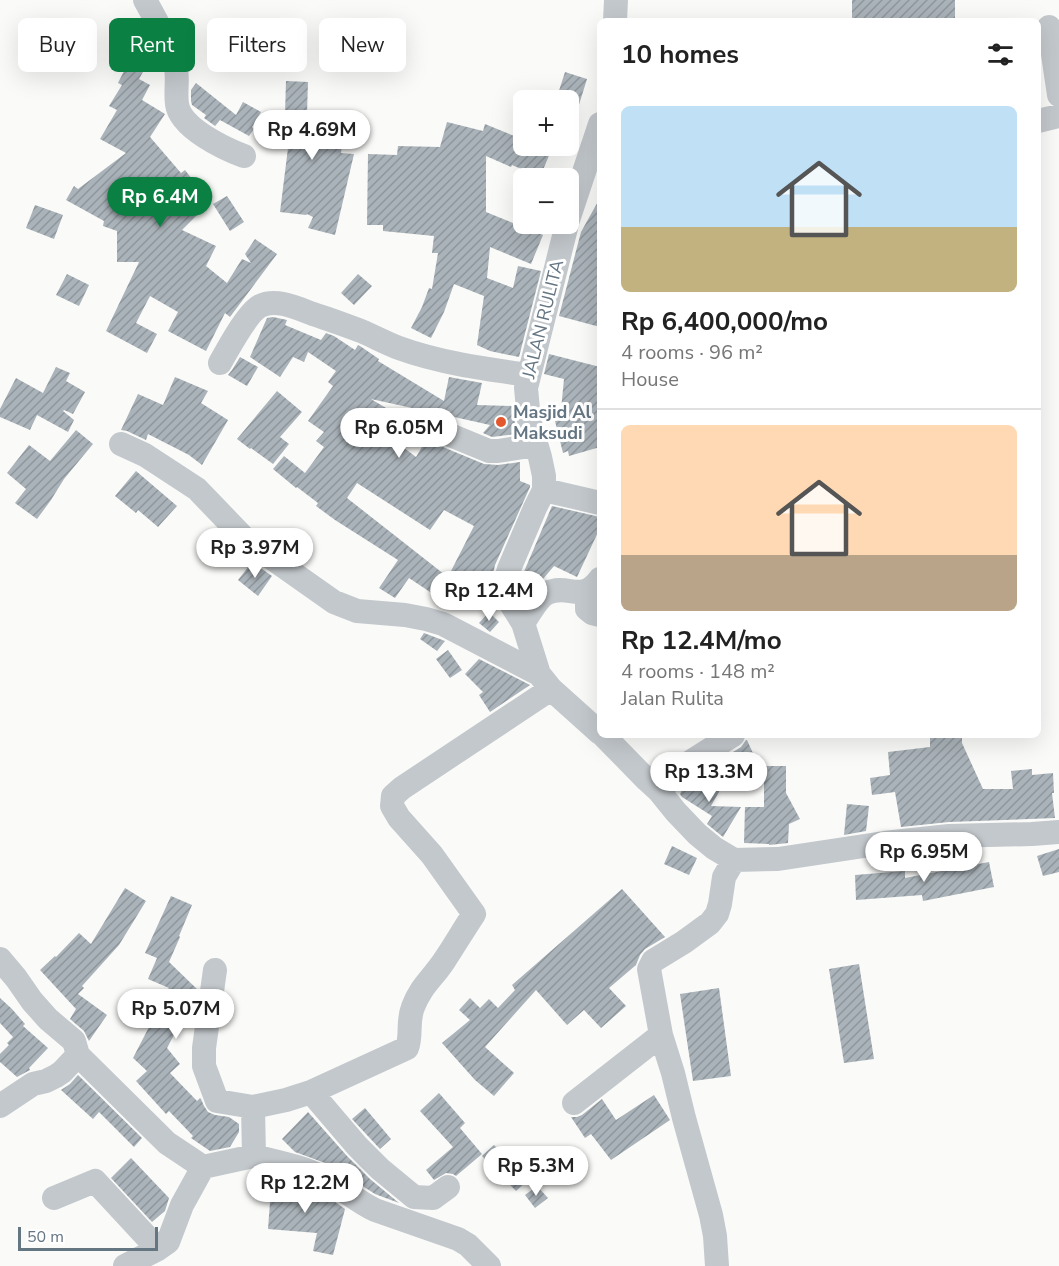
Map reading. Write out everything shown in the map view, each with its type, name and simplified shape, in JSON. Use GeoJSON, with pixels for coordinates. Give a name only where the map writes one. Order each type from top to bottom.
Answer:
{"type":"FeatureCollection","features":[{"type":"Feature","properties":{"kind":"street"},"geometry":{"type":"LineString","coordinates":[[145,0],[153,12],[175,63],[178,75],[179,113],[195,129],[213,141],[244,156]]}},
{"type":"Feature","properties":{"kind":"street"},"geometry":{"type":"LineString","coordinates":[[615,18],[616,0]]}},
{"type":"Feature","properties":{"kind":"street"},"geometry":{"type":"LineString","coordinates":[[1049,27],[1059,95]]}},
{"type":"Feature","properties":{"kind":"street"},"geometry":{"type":"LineString","coordinates":[[1041,120],[1059,116]]}},
{"type":"Feature","properties":{"kind":"street","name":"JALAN RULITA"},"geometry":{"type":"LineString","coordinates":[[579,188],[597,133]]}},
{"type":"Feature","properties":{"kind":"street","name":"JALAN RULITA"},"geometry":{"type":"LineString","coordinates":[[544,490],[542,468],[527,410],[526,388],[565,234]]}},
{"type":"Feature","properties":{"kind":"street"},"geometry":{"type":"LineString","coordinates":[[220,363],[247,318],[255,310],[260,306],[281,304],[309,312],[399,348],[488,370],[530,375]]}},
{"type":"Feature","properties":{"kind":"street"},"geometry":{"type":"LineString","coordinates":[[416,421],[489,451],[536,445]]}},
{"type":"Feature","properties":{"kind":"street"},"geometry":{"type":"LineString","coordinates":[[121,444],[146,455],[197,489],[246,540],[334,602],[357,612],[405,615],[443,624],[545,681],[597,730]]}},
{"type":"Feature","properties":{"kind":"street"},"geometry":{"type":"LineString","coordinates":[[545,681],[523,623],[506,596],[506,579],[544,490],[597,502]]}},
{"type":"Feature","properties":{"kind":"street"},"geometry":{"type":"LineString","coordinates":[[523,623],[548,592],[567,590],[587,592],[596,584]]}},
{"type":"Feature","properties":{"kind":"street"},"geometry":{"type":"LineString","coordinates":[[596,584],[586,602],[587,609],[597,614]]}},
{"type":"Feature","properties":{"kind":"street"},"geometry":{"type":"LineString","coordinates":[[214,970],[204,1048],[204,1066],[217,1101],[253,1107],[286,1100],[311,1092],[407,1048],[410,1041],[408,1027],[419,992],[443,963],[474,914],[432,855],[399,818],[392,806],[393,796],[545,681]]}},
{"type":"Feature","properties":{"kind":"street"},"geometry":{"type":"LineString","coordinates":[[605,738],[659,791],[697,834],[734,860],[778,859],[903,840],[1059,832]]}},
{"type":"Feature","properties":{"kind":"street"},"geometry":{"type":"LineString","coordinates":[[659,791],[684,766],[728,738]]}},
{"type":"Feature","properties":{"kind":"street"},"geometry":{"type":"LineString","coordinates":[[717,1266],[711,1215],[661,1035],[649,969],[653,962],[710,923],[717,914],[724,877],[734,860]]}},
{"type":"Feature","properties":{"kind":"street"},"geometry":{"type":"LineString","coordinates":[[0,959],[48,1019],[74,1041],[78,1055],[167,1143],[203,1167],[254,1156],[307,1170],[366,1206],[458,1239],[468,1245],[489,1266]]}},
{"type":"Feature","properties":{"kind":"street"},"geometry":{"type":"LineString","coordinates":[[574,1103],[661,1035]]}},
{"type":"Feature","properties":{"kind":"street"},"geometry":{"type":"LineString","coordinates":[[0,1106],[33,1084],[46,1082],[56,1076],[78,1055]]}},
{"type":"Feature","properties":{"kind":"street"},"geometry":{"type":"LineString","coordinates":[[311,1092],[357,1146],[380,1169],[414,1197],[433,1198],[448,1187]]}},
{"type":"Feature","properties":{"kind":"street"},"geometry":{"type":"LineString","coordinates":[[253,1107],[254,1156]]}},
{"type":"Feature","properties":{"kind":"street"},"geometry":{"type":"LineString","coordinates":[[126,1266],[168,1242],[182,1205],[203,1167]]}},
{"type":"Feature","properties":{"kind":"street"},"geometry":{"type":"LineString","coordinates":[[54,1198],[94,1181],[158,1249]]}},
{"type":"Feature","properties":{"kind":"building"},"geometry":{"type":"Polygon","coordinates":[[[852,0],[955,0],[955,18],[852,18],[852,0]]]}},
{"type":"Feature","properties":{"kind":"building"},"geometry":{"type":"Polygon","coordinates":[[[124,72],[143,72],[139,79],[150,85],[142,100],[165,114],[150,137],[181,173],[185,170],[210,202],[182,230],[216,246],[206,266],[227,283],[242,259],[251,263],[245,254],[255,239],[277,254],[230,317],[225,313],[206,351],[168,331],[178,312],[150,296],[136,323],[157,334],[147,353],[106,331],[139,262],[117,262],[117,231],[103,226],[104,221],[66,200],[74,186],[78,189],[126,153],[100,139],[117,110],[109,106],[122,85],[118,83],[124,72]]]}},
{"type":"Feature","properties":{"kind":"building"},"geometry":{"type":"Polygon","coordinates":[[[565,72],[587,79],[579,105],[579,90],[559,90],[565,72]]]}},
{"type":"Feature","properties":{"kind":"building"},"geometry":{"type":"Polygon","coordinates":[[[286,81],[308,82],[307,113],[345,117],[341,153],[354,154],[335,235],[308,228],[313,217],[307,214],[280,212],[289,140],[271,138],[274,113],[285,114],[286,81]]]}},
{"type":"Feature","properties":{"kind":"building"},"geometry":{"type":"Polygon","coordinates":[[[196,83],[236,115],[243,102],[261,112],[249,136],[220,120],[215,126],[204,118],[206,115],[192,105],[191,101],[191,90],[196,83]]]}},
{"type":"Feature","properties":{"kind":"building"},"geometry":{"type":"Polygon","coordinates":[[[447,122],[483,131],[485,124],[513,135],[513,156],[549,156],[544,168],[519,168],[486,156],[486,212],[513,223],[513,234],[543,235],[531,264],[490,247],[487,278],[513,288],[518,266],[541,271],[519,357],[490,351],[477,345],[484,296],[454,284],[431,338],[411,328],[429,288],[432,289],[438,253],[432,253],[434,236],[383,231],[383,225],[367,225],[368,154],[397,155],[398,146],[440,147],[447,122]]]}},
{"type":"Feature","properties":{"kind":"building"},"geometry":{"type":"Polygon","coordinates":[[[227,196],[244,222],[230,231],[213,204],[227,196]]]}},
{"type":"Feature","properties":{"kind":"building"},"geometry":{"type":"Polygon","coordinates":[[[597,203],[597,326],[559,316],[581,232],[597,203]]]}},
{"type":"Feature","properties":{"kind":"building"},"geometry":{"type":"Polygon","coordinates":[[[35,205],[63,215],[54,239],[26,228],[35,205]]]}},
{"type":"Feature","properties":{"kind":"building"},"geometry":{"type":"Polygon","coordinates":[[[67,274],[89,285],[79,306],[56,295],[67,274]]]}},
{"type":"Feature","properties":{"kind":"building"},"geometry":{"type":"Polygon","coordinates":[[[358,274],[372,286],[354,305],[341,293],[358,274]]]}},
{"type":"Feature","properties":{"kind":"building"},"geometry":{"type":"Polygon","coordinates":[[[267,318],[287,320],[285,325],[321,340],[326,333],[355,350],[358,345],[379,359],[378,361],[444,401],[449,377],[482,383],[477,405],[513,406],[516,434],[492,437],[483,433],[490,425],[421,408],[371,399],[391,411],[379,429],[416,457],[426,440],[484,464],[520,462],[520,481],[530,487],[495,565],[492,593],[451,571],[474,526],[444,510],[430,530],[357,483],[347,498],[449,578],[436,596],[409,578],[395,598],[379,588],[398,560],[335,520],[316,506],[318,503],[273,469],[284,456],[305,473],[324,447],[316,441],[324,432],[308,421],[333,386],[328,382],[336,371],[308,352],[304,362],[293,357],[280,377],[250,357],[267,318]]]}},
{"type":"Feature","properties":{"kind":"building"},"geometry":{"type":"Polygon","coordinates":[[[549,354],[597,366],[597,448],[569,456],[568,451],[563,453],[555,421],[560,420],[564,379],[544,374],[549,354]]]}},
{"type":"Feature","properties":{"kind":"building"},"geometry":{"type":"Polygon","coordinates":[[[240,357],[258,367],[247,386],[228,375],[240,357]]]}},
{"type":"Feature","properties":{"kind":"building"},"geometry":{"type":"Polygon","coordinates":[[[56,367],[70,373],[66,381],[85,392],[73,414],[63,411],[74,420],[68,432],[37,415],[30,430],[0,417],[0,409],[16,378],[43,393],[56,367]]]}},
{"type":"Feature","properties":{"kind":"building"},"geometry":{"type":"Polygon","coordinates":[[[175,377],[208,391],[201,403],[228,420],[202,465],[189,455],[148,434],[146,440],[121,430],[138,394],[163,405],[175,377]]]}},
{"type":"Feature","properties":{"kind":"building"},"geometry":{"type":"Polygon","coordinates":[[[277,391],[302,412],[280,437],[289,444],[273,464],[237,439],[277,391]]]}},
{"type":"Feature","properties":{"kind":"building"},"geometry":{"type":"Polygon","coordinates":[[[76,430],[93,444],[64,479],[37,519],[15,503],[26,489],[7,473],[29,445],[50,461],[76,430]]]}},
{"type":"Feature","properties":{"kind":"building"},"geometry":{"type":"Polygon","coordinates":[[[136,471],[177,506],[158,527],[138,510],[136,513],[115,496],[136,471]]]}},
{"type":"Feature","properties":{"kind":"building"},"geometry":{"type":"Polygon","coordinates":[[[552,506],[597,516],[597,534],[577,577],[554,566],[543,579],[528,590],[520,584],[552,506]]]}},
{"type":"Feature","properties":{"kind":"building"},"geometry":{"type":"Polygon","coordinates":[[[252,562],[272,576],[258,596],[238,580],[252,562]]]}},
{"type":"Feature","properties":{"kind":"building"},"geometry":{"type":"Polygon","coordinates":[[[489,612],[499,622],[490,632],[479,623],[489,612]]]}},
{"type":"Feature","properties":{"kind":"building"},"geometry":{"type":"Polygon","coordinates":[[[424,633],[445,641],[437,651],[420,639],[424,633]]]}},
{"type":"Feature","properties":{"kind":"building"},"geometry":{"type":"Polygon","coordinates":[[[448,650],[462,670],[450,678],[436,659],[448,650]]]}},
{"type":"Feature","properties":{"kind":"building"},"geometry":{"type":"Polygon","coordinates":[[[479,659],[530,685],[490,712],[479,695],[483,692],[465,674],[479,659]]]}},
{"type":"Feature","properties":{"kind":"building"},"geometry":{"type":"Polygon","coordinates":[[[930,738],[962,738],[962,743],[983,789],[1013,789],[1011,771],[1032,769],[1032,775],[1053,773],[1054,793],[1052,793],[1055,818],[949,822],[901,827],[895,792],[872,795],[870,778],[890,775],[888,752],[930,747],[930,738]]]}},
{"type":"Feature","properties":{"kind":"building"},"geometry":{"type":"Polygon","coordinates":[[[746,740],[756,760],[734,771],[727,756],[741,747],[746,740]]]}},
{"type":"Feature","properties":{"kind":"building"},"geometry":{"type":"Polygon","coordinates":[[[764,766],[786,766],[786,793],[800,819],[789,824],[788,843],[769,845],[744,843],[745,807],[764,807],[764,766]]]}},
{"type":"Feature","properties":{"kind":"building"},"geometry":{"type":"Polygon","coordinates":[[[699,774],[712,781],[708,783],[720,790],[711,806],[741,807],[723,837],[707,824],[712,816],[680,794],[684,786],[699,774]]]}},
{"type":"Feature","properties":{"kind":"building"},"geometry":{"type":"Polygon","coordinates":[[[847,804],[869,806],[866,831],[844,835],[847,804]]]}},
{"type":"Feature","properties":{"kind":"building"},"geometry":{"type":"Polygon","coordinates":[[[672,846],[697,858],[689,875],[664,864],[672,846]]]}},
{"type":"Feature","properties":{"kind":"building"},"geometry":{"type":"Polygon","coordinates":[[[1059,849],[1059,872],[1043,876],[1037,856],[1059,849]]]}},
{"type":"Feature","properties":{"kind":"building"},"geometry":{"type":"Polygon","coordinates":[[[989,862],[994,887],[923,901],[922,895],[856,900],[855,875],[905,871],[905,878],[989,862]]]}},
{"type":"Feature","properties":{"kind":"building"},"geometry":{"type":"Polygon","coordinates":[[[125,888],[146,901],[119,945],[82,986],[84,988],[78,994],[107,1015],[89,1041],[84,1031],[70,1019],[76,1009],[40,970],[79,933],[91,944],[125,888]]]}},
{"type":"Feature","properties":{"kind":"building"},"geometry":{"type":"Polygon","coordinates":[[[622,889],[665,937],[645,949],[636,965],[609,988],[626,1006],[601,1028],[584,1010],[567,1025],[536,990],[485,1047],[514,1073],[494,1096],[475,1080],[442,1043],[470,1020],[459,1010],[470,998],[480,1008],[489,999],[498,1008],[515,990],[512,985],[622,889]]]}},
{"type":"Feature","properties":{"kind":"building"},"geometry":{"type":"Polygon","coordinates":[[[171,896],[192,905],[169,962],[198,990],[197,996],[178,1016],[183,1018],[167,1048],[180,1064],[170,1073],[197,1101],[201,1099],[208,1112],[229,1117],[239,1124],[239,1132],[230,1147],[210,1151],[191,1138],[193,1136],[169,1111],[166,1114],[136,1081],[147,1071],[133,1058],[164,998],[161,996],[169,988],[148,979],[157,958],[145,953],[171,896]]]}},
{"type":"Feature","properties":{"kind":"building"},"geometry":{"type":"Polygon","coordinates":[[[859,964],[874,1059],[844,1063],[829,969],[859,964]]]}},
{"type":"Feature","properties":{"kind":"building"},"geometry":{"type":"Polygon","coordinates":[[[719,988],[731,1076],[693,1081],[680,994],[719,988]]]}},
{"type":"Feature","properties":{"kind":"building"},"geometry":{"type":"Polygon","coordinates":[[[0,998],[25,1024],[23,1026],[48,1048],[29,1068],[30,1070],[17,1077],[0,1062],[0,1054],[13,1037],[0,1023],[0,998]]]}},
{"type":"Feature","properties":{"kind":"building"},"geometry":{"type":"Polygon","coordinates":[[[78,1075],[142,1138],[134,1147],[99,1112],[93,1119],[61,1090],[78,1075]]]}},
{"type":"Feature","properties":{"kind":"building"},"geometry":{"type":"Polygon","coordinates":[[[439,1093],[465,1123],[460,1128],[482,1154],[456,1176],[446,1173],[434,1180],[426,1170],[453,1147],[420,1111],[439,1093]]]}},
{"type":"Feature","properties":{"kind":"building"},"geometry":{"type":"Polygon","coordinates":[[[654,1095],[670,1120],[611,1160],[591,1134],[585,1138],[571,1117],[582,1115],[602,1099],[616,1120],[654,1095]]]}},
{"type":"Feature","properties":{"kind":"building"},"geometry":{"type":"Polygon","coordinates":[[[365,1108],[391,1139],[380,1149],[352,1119],[365,1108]]]}},
{"type":"Feature","properties":{"kind":"building"},"geometry":{"type":"Polygon","coordinates":[[[308,1112],[370,1179],[399,1203],[375,1194],[328,1164],[295,1152],[282,1139],[308,1112]]]}},
{"type":"Feature","properties":{"kind":"building"},"geometry":{"type":"Polygon","coordinates":[[[494,1145],[528,1180],[516,1191],[482,1156],[494,1145]]]}},
{"type":"Feature","properties":{"kind":"building"},"geometry":{"type":"Polygon","coordinates":[[[131,1158],[169,1198],[165,1211],[152,1222],[111,1178],[131,1158]]]}},
{"type":"Feature","properties":{"kind":"building"},"geometry":{"type":"Polygon","coordinates":[[[272,1175],[301,1183],[299,1198],[327,1200],[328,1197],[345,1209],[333,1255],[313,1251],[317,1233],[268,1229],[272,1175]]]}},
{"type":"Feature","properties":{"kind":"building"},"geometry":{"type":"Polygon","coordinates":[[[537,1186],[548,1198],[535,1208],[525,1195],[537,1186]]]}},
{"type":"Feature","properties":{"kind":"place","name":"Masjid Al Maksudi"},"geometry":{"type":"Point","coordinates":[501,422]}}]}
